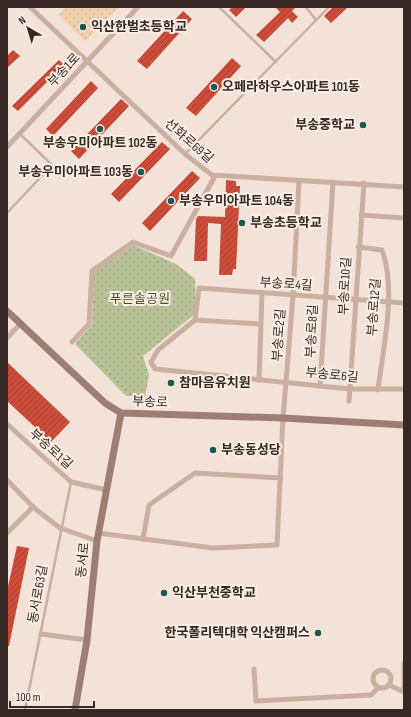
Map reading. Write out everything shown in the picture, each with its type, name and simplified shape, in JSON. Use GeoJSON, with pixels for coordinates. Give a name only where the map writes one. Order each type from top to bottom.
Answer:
{"type":"FeatureCollection","features":[{"type":"Feature","properties":{"kind":"street","name":"선화로69길"},"geometry":{"type":"LineString","coordinates":[[30,7],[184,154],[214,176],[404,187]]}},
{"type":"Feature","properties":{"kind":"street","name":"부송1로"},"geometry":{"type":"LineString","coordinates":[[7,147],[138,7]]}},
{"type":"Feature","properties":{"kind":"street"},"geometry":{"type":"LineString","coordinates":[[72,342],[89,324],[92,271],[133,242],[170,256],[214,176]]}},
{"type":"Feature","properties":{"kind":"street","name":"부송로2길"},"geometry":{"type":"LineString","coordinates":[[283,418],[293,296],[299,181]]}},
{"type":"Feature","properties":{"kind":"street","name":"부송로8길"},"geometry":{"type":"LineString","coordinates":[[320,386],[333,182]]}},
{"type":"Feature","properties":{"kind":"street","name":"부송로10길"},"geometry":{"type":"LineString","coordinates":[[349,401],[358,247],[364,184]]}},
{"type":"Feature","properties":{"kind":"street"},"geometry":{"type":"LineString","coordinates":[[361,215],[404,218]]}},
{"type":"Feature","properties":{"kind":"street","name":"부송로12길"},"geometry":{"type":"LineString","coordinates":[[358,247],[382,250],[388,265],[388,302],[378,390]]}},
{"type":"Feature","properties":{"kind":"street","name":"부송로4길"},"geometry":{"type":"LineString","coordinates":[[195,320],[199,288],[262,294],[404,303]]}},
{"type":"Feature","properties":{"kind":"street"},"geometry":{"type":"LineString","coordinates":[[259,380],[262,294]]}},
{"type":"Feature","properties":{"kind":"street","name":"부송로"},"geometry":{"type":"LineString","coordinates":[[7,311],[105,403],[121,413],[283,418],[404,425]]}},
{"type":"Feature","properties":{"kind":"street"},"geometry":{"type":"LineString","coordinates":[[195,320],[260,324]]}},
{"type":"Feature","properties":{"kind":"street","name":"부송로6길"},"geometry":{"type":"LineString","coordinates":[[195,320],[158,350],[151,362],[155,369],[350,389],[404,389]]}},
{"type":"Feature","properties":{"kind":"street"},"geometry":{"type":"LineString","coordinates":[[7,338],[21,323]]}},
{"type":"Feature","properties":{"kind":"street","name":"동서로"},"geometry":{"type":"LineString","coordinates":[[75,710],[87,640],[98,533],[121,413]]}},
{"type":"Feature","properties":{"kind":"street"},"geometry":{"type":"LineString","coordinates":[[98,533],[213,548],[277,545],[283,418]]}},
{"type":"Feature","properties":{"kind":"street","name":"부송로1길"},"geometry":{"type":"LineString","coordinates":[[7,424],[71,482],[107,490]]}},
{"type":"Feature","properties":{"kind":"street"},"geometry":{"type":"LineString","coordinates":[[143,540],[149,505],[195,473],[281,478]]}},
{"type":"Feature","properties":{"kind":"street"},"geometry":{"type":"LineString","coordinates":[[7,480],[60,528],[97,541]]}},
{"type":"Feature","properties":{"kind":"street"},"geometry":{"type":"LineString","coordinates":[[7,533],[34,506]]}},
{"type":"Feature","properties":{"kind":"street"},"geometry":{"type":"LineString","coordinates":[[41,634],[87,640]]}},
{"type":"Feature","properties":{"kind":"street"},"geometry":{"type":"LineString","coordinates":[[389,685],[404,691],[404,663]]}},
{"type":"Feature","properties":{"kind":"street"},"geometry":{"type":"LineString","coordinates":[[254,669],[256,701],[371,696],[378,688],[384,688],[389,685],[392,680],[390,674],[385,670],[379,670],[374,674],[373,680],[378,688]]}},
{"type":"Feature","properties":{"kind":"lane"},"geometry":{"type":"LineString","coordinates":[[219,7],[276,62]]}},
{"type":"Feature","properties":{"kind":"lane"},"geometry":{"type":"LineString","coordinates":[[306,7],[316,20]]}},
{"type":"Feature","properties":{"kind":"lane"},"geometry":{"type":"LineString","coordinates":[[184,154],[329,7]]}},
{"type":"Feature","properties":{"kind":"lane"},"geometry":{"type":"LineString","coordinates":[[7,213],[52,165],[20,134]]}},
{"type":"Feature","properties":{"kind":"lane","name":"동서로63길"},"geometry":{"type":"LineString","coordinates":[[25,710],[41,634],[60,528],[71,482]]}},
{"type":"Feature","properties":{"kind":"green space","name":"푸른솔공원"},"geometry":{"type":"Polygon","coordinates":[[[133,245],[176,264],[195,279],[196,313],[143,356],[149,375],[145,396],[126,396],[75,344],[92,325],[94,272],[133,245]]]}},
{"type":"Feature","properties":{"kind":"sand","name":"익산한벌초등학교"},"geometry":{"type":"Polygon","coordinates":[[[66,7],[119,7],[85,41],[58,15],[66,7]]]}},
{"type":"Feature","properties":{"kind":"building"},"geometry":{"type":"Polygon","coordinates":[[[233,7],[246,7],[236,17],[229,10],[233,7]]]}},
{"type":"Feature","properties":{"kind":"building"},"geometry":{"type":"Polygon","coordinates":[[[275,7],[296,7],[292,11],[298,17],[292,23],[288,18],[264,42],[256,35],[280,12],[275,7]]]}},
{"type":"Feature","properties":{"kind":"building"},"geometry":{"type":"Polygon","coordinates":[[[333,7],[348,7],[331,23],[324,16],[333,7]]]}},
{"type":"Feature","properties":{"kind":"building"},"geometry":{"type":"Polygon","coordinates":[[[183,11],[192,19],[147,69],[137,61],[183,11]]]}},
{"type":"Feature","properties":{"kind":"building"},"geometry":{"type":"Polygon","coordinates":[[[13,50],[20,56],[7,68],[7,56],[13,50]]]}},
{"type":"Feature","properties":{"kind":"building","name":"오페라하우스아파트 101동"},"geometry":{"type":"Polygon","coordinates":[[[232,58],[241,66],[196,116],[186,108],[232,58]]]}},
{"type":"Feature","properties":{"kind":"building"},"geometry":{"type":"Polygon","coordinates":[[[59,60],[64,65],[18,111],[12,106],[59,60]]]}},
{"type":"Feature","properties":{"kind":"building"},"geometry":{"type":"Polygon","coordinates":[[[91,81],[98,88],[53,136],[46,129],[91,81]]]}},
{"type":"Feature","properties":{"kind":"building","name":"부송우미아파트 102동"},"geometry":{"type":"Polygon","coordinates":[[[121,99],[129,106],[79,159],[71,151],[121,99]]]}},
{"type":"Feature","properties":{"kind":"building","name":"부송우미아파트 103동"},"geometry":{"type":"Polygon","coordinates":[[[162,142],[170,149],[119,202],[111,194],[162,142]]]}},
{"type":"Feature","properties":{"kind":"building","name":"부송우미아파트 104동"},"geometry":{"type":"Polygon","coordinates":[[[192,171],[200,178],[150,231],[142,223],[192,171]]]}},
{"type":"Feature","properties":{"kind":"building","name":"부송초등학교"},"geometry":{"type":"Polygon","coordinates":[[[226,180],[236,181],[236,186],[240,186],[236,269],[233,269],[232,275],[219,275],[221,224],[208,223],[207,261],[194,261],[196,219],[198,216],[225,217],[226,180]]]}},
{"type":"Feature","properties":{"kind":"building"},"geometry":{"type":"Polygon","coordinates":[[[7,362],[70,422],[51,442],[7,401],[7,362]]]}},
{"type":"Feature","properties":{"kind":"building"},"geometry":{"type":"Polygon","coordinates":[[[17,546],[29,548],[9,646],[7,646],[7,591],[17,546]]]}},
{"type":"Feature","properties":{"kind":"place","name":"익산한벌초등학교"},"geometry":{"type":"Point","coordinates":[83,27]}},
{"type":"Feature","properties":{"kind":"place","name":"오페라하우스아파트 101동"},"geometry":{"type":"Point","coordinates":[214,87]}},
{"type":"Feature","properties":{"kind":"place","name":"부송중학교"},"geometry":{"type":"Point","coordinates":[363,125]}},
{"type":"Feature","properties":{"kind":"place","name":"부송우미아파트 102동"},"geometry":{"type":"Point","coordinates":[100,129]}},
{"type":"Feature","properties":{"kind":"place","name":"부송우미아파트 103동"},"geometry":{"type":"Point","coordinates":[141,172]}},
{"type":"Feature","properties":{"kind":"place","name":"부송우미아파트 104동"},"geometry":{"type":"Point","coordinates":[171,201]}},
{"type":"Feature","properties":{"kind":"place","name":"부송초등학교"},"geometry":{"type":"Point","coordinates":[242,223]}},
{"type":"Feature","properties":{"kind":"place","name":"참마음유치원"},"geometry":{"type":"Point","coordinates":[171,383]}},
{"type":"Feature","properties":{"kind":"place","name":"부송동성당"},"geometry":{"type":"Point","coordinates":[213,450]}},
{"type":"Feature","properties":{"kind":"place","name":"익산부천중학교"},"geometry":{"type":"Point","coordinates":[164,593]}},
{"type":"Feature","properties":{"kind":"place","name":"한국폴리텍대학 익산캠퍼스"},"geometry":{"type":"Point","coordinates":[318,633]}}]}
